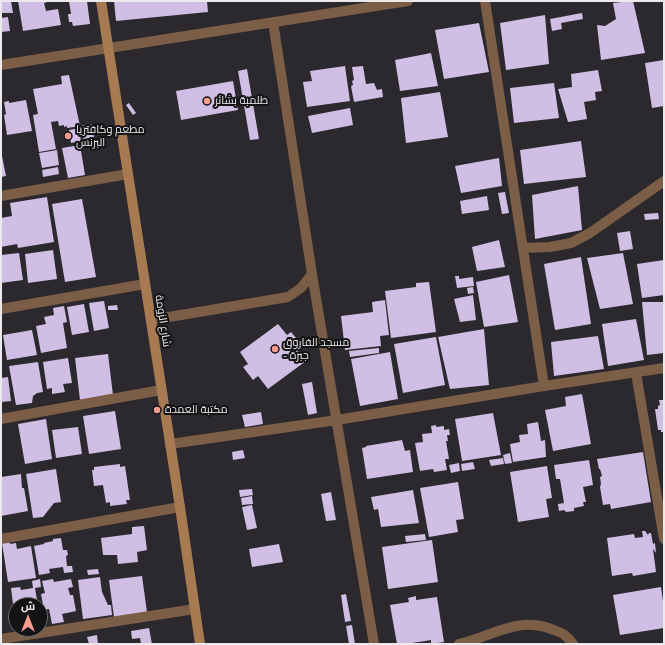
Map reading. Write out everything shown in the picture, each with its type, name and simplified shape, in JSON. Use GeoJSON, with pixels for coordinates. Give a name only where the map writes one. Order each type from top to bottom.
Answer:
{"type":"FeatureCollection","features":[{"type":"Feature","properties":{"kind":"street","name":"شارع الزومة"},"geometry":{"type":"LineString","coordinates":[[101,1],[200,644]]}},
{"type":"Feature","properties":{"kind":"street"},"geometry":{"type":"LineString","coordinates":[[1,66],[404,1]]}},
{"type":"Feature","properties":{"kind":"street"},"geometry":{"type":"LineString","coordinates":[[485,1],[544,386]]}},
{"type":"Feature","properties":{"kind":"street"},"geometry":{"type":"LineString","coordinates":[[273,22],[312,274],[374,644]]}},
{"type":"Feature","properties":{"kind":"street"},"geometry":{"type":"LineString","coordinates":[[1,196],[128,174]]}},
{"type":"Feature","properties":{"kind":"street"},"geometry":{"type":"LineString","coordinates":[[523,248],[550,247],[572,243],[590,233],[664,181]]}},
{"type":"Feature","properties":{"kind":"street"},"geometry":{"type":"LineString","coordinates":[[151,320],[288,297],[301,288],[312,274]]}},
{"type":"Feature","properties":{"kind":"street"},"geometry":{"type":"LineString","coordinates":[[1,309],[145,284]]}},
{"type":"Feature","properties":{"kind":"street"},"geometry":{"type":"LineString","coordinates":[[170,444],[337,420],[664,368]]}},
{"type":"Feature","properties":{"kind":"street"},"geometry":{"type":"LineString","coordinates":[[636,373],[664,539]]}},
{"type":"Feature","properties":{"kind":"street"},"geometry":{"type":"LineString","coordinates":[[1,419],[161,390]]}},
{"type":"Feature","properties":{"kind":"street"},"geometry":{"type":"LineString","coordinates":[[1,540],[180,507]]}},
{"type":"Feature","properties":{"kind":"street"},"geometry":{"type":"LineString","coordinates":[[1,639],[195,609]]}},
{"type":"Feature","properties":{"kind":"street"},"geometry":{"type":"LineString","coordinates":[[459,644],[504,628],[523,624],[543,626],[567,635],[573,644]]}},
{"type":"Feature","properties":{"kind":"building"},"geometry":{"type":"Polygon","coordinates":[[[1,1],[11,1],[13,13],[1,13],[1,1]]]}},
{"type":"Feature","properties":{"kind":"building"},"geometry":{"type":"Polygon","coordinates":[[[18,1],[51,1],[44,3],[46,11],[58,9],[61,25],[23,31],[18,1]]]}},
{"type":"Feature","properties":{"kind":"building"},"geometry":{"type":"Polygon","coordinates":[[[69,1],[87,1],[90,24],[73,26],[72,22],[69,22],[68,14],[71,14],[69,1]]]}},
{"type":"Feature","properties":{"kind":"building"},"geometry":{"type":"Polygon","coordinates":[[[114,1],[207,1],[208,12],[116,21],[114,1]]]}},
{"type":"Feature","properties":{"kind":"building"},"geometry":{"type":"Polygon","coordinates":[[[633,1],[645,53],[601,60],[597,25],[605,26],[616,19],[613,3],[633,1]]]}},
{"type":"Feature","properties":{"kind":"building"},"geometry":{"type":"Polygon","coordinates":[[[582,13],[583,19],[561,23],[562,29],[552,31],[550,19],[582,13]]]}},
{"type":"Feature","properties":{"kind":"building"},"geometry":{"type":"Polygon","coordinates":[[[545,15],[549,64],[506,70],[500,23],[545,15]]]}},
{"type":"Feature","properties":{"kind":"building"},"geometry":{"type":"Polygon","coordinates":[[[8,17],[10,31],[1,32],[1,18],[8,17]]]}},
{"type":"Feature","properties":{"kind":"building"},"geometry":{"type":"Polygon","coordinates":[[[479,23],[489,72],[444,79],[435,30],[479,23]]]}},
{"type":"Feature","properties":{"kind":"building"},"geometry":{"type":"Polygon","coordinates":[[[431,53],[438,86],[400,91],[395,60],[431,53]]]}},
{"type":"Feature","properties":{"kind":"building"},"geometry":{"type":"Polygon","coordinates":[[[664,60],[664,106],[652,108],[645,63],[664,60]]]}},
{"type":"Feature","properties":{"kind":"building"},"geometry":{"type":"Polygon","coordinates":[[[345,66],[350,101],[307,107],[303,82],[312,81],[310,71],[345,66]]]}},
{"type":"Feature","properties":{"kind":"building"},"geometry":{"type":"Polygon","coordinates":[[[363,66],[366,84],[374,83],[377,90],[382,89],[383,97],[354,102],[351,86],[353,85],[352,81],[354,80],[352,67],[363,66]]]}},
{"type":"Feature","properties":{"kind":"building"},"geometry":{"type":"Polygon","coordinates":[[[247,69],[259,139],[250,140],[238,71],[247,69]]]}},
{"type":"Feature","properties":{"kind":"building"},"geometry":{"type":"Polygon","coordinates":[[[598,70],[602,91],[595,92],[596,100],[584,102],[587,119],[568,122],[558,89],[572,87],[571,74],[598,70]]]}},
{"type":"Feature","properties":{"kind":"building"},"geometry":{"type":"Polygon","coordinates":[[[69,75],[80,126],[67,128],[67,126],[64,127],[64,125],[59,126],[58,121],[51,122],[56,149],[39,152],[33,115],[38,114],[33,89],[62,84],[61,76],[69,75]]]}},
{"type":"Feature","properties":{"kind":"building","name":"طلمبة بشائر"},"geometry":{"type":"Polygon","coordinates":[[[233,81],[238,110],[181,120],[176,91],[233,81]]]}},
{"type":"Feature","properties":{"kind":"building"},"geometry":{"type":"Polygon","coordinates":[[[554,83],[559,118],[514,123],[510,88],[554,83]]]}},
{"type":"Feature","properties":{"kind":"building"},"geometry":{"type":"Polygon","coordinates":[[[440,92],[448,137],[406,143],[401,98],[440,92]]]}},
{"type":"Feature","properties":{"kind":"building"},"geometry":{"type":"Polygon","coordinates":[[[26,100],[32,131],[7,135],[4,102],[9,101],[9,103],[26,100]]]}},
{"type":"Feature","properties":{"kind":"building"},"geometry":{"type":"Polygon","coordinates":[[[129,103],[136,113],[133,115],[126,105],[129,103]]]}},
{"type":"Feature","properties":{"kind":"building"},"geometry":{"type":"Polygon","coordinates":[[[350,108],[353,125],[312,133],[308,116],[350,108]]]}},
{"type":"Feature","properties":{"kind":"building"},"geometry":{"type":"Polygon","coordinates":[[[92,124],[94,137],[83,139],[80,126],[92,124]]]}},
{"type":"Feature","properties":{"kind":"building"},"geometry":{"type":"Polygon","coordinates":[[[79,128],[81,141],[71,143],[69,130],[79,128]]]}},
{"type":"Feature","properties":{"kind":"building"},"geometry":{"type":"Polygon","coordinates":[[[581,141],[586,177],[524,184],[520,150],[581,141]]]}},
{"type":"Feature","properties":{"kind":"building"},"geometry":{"type":"Polygon","coordinates":[[[80,145],[85,175],[68,178],[62,148],[80,145]]]}},
{"type":"Feature","properties":{"kind":"building"},"geometry":{"type":"Polygon","coordinates":[[[57,150],[59,165],[42,168],[39,153],[57,150]]]}},
{"type":"Feature","properties":{"kind":"building"},"geometry":{"type":"Polygon","coordinates":[[[1,151],[6,176],[1,177],[1,151]]]}},
{"type":"Feature","properties":{"kind":"building"},"geometry":{"type":"Polygon","coordinates":[[[499,158],[502,186],[461,193],[455,166],[499,158]]]}},
{"type":"Feature","properties":{"kind":"building"},"geometry":{"type":"Polygon","coordinates":[[[58,167],[59,174],[43,177],[42,170],[58,167]]]}},
{"type":"Feature","properties":{"kind":"building"},"geometry":{"type":"Polygon","coordinates":[[[578,186],[582,230],[535,239],[532,195],[578,186]]]}},
{"type":"Feature","properties":{"kind":"building"},"geometry":{"type":"Polygon","coordinates":[[[505,192],[509,213],[502,214],[498,193],[505,192]]]}},
{"type":"Feature","properties":{"kind":"building"},"geometry":{"type":"Polygon","coordinates":[[[487,196],[489,210],[462,214],[460,201],[487,196]]]}},
{"type":"Feature","properties":{"kind":"building"},"geometry":{"type":"Polygon","coordinates":[[[47,197],[54,242],[18,248],[17,244],[1,247],[1,218],[12,216],[10,203],[47,197]]]}},
{"type":"Feature","properties":{"kind":"building"},"geometry":{"type":"Polygon","coordinates":[[[82,199],[96,277],[65,282],[52,204],[82,199]]]}},
{"type":"Feature","properties":{"kind":"building"},"geometry":{"type":"Polygon","coordinates":[[[658,213],[659,219],[645,220],[644,214],[658,213]]]}},
{"type":"Feature","properties":{"kind":"building"},"geometry":{"type":"Polygon","coordinates":[[[630,231],[633,249],[620,251],[617,233],[630,231]]]}},
{"type":"Feature","properties":{"kind":"building"},"geometry":{"type":"Polygon","coordinates":[[[499,240],[505,267],[477,271],[472,247],[499,240]]]}},
{"type":"Feature","properties":{"kind":"building"},"geometry":{"type":"Polygon","coordinates":[[[53,250],[57,279],[28,283],[25,254],[53,250]]]}},
{"type":"Feature","properties":{"kind":"building"},"geometry":{"type":"Polygon","coordinates":[[[19,253],[23,280],[1,283],[1,255],[19,253]]]}},
{"type":"Feature","properties":{"kind":"building"},"geometry":{"type":"Polygon","coordinates":[[[623,253],[633,304],[600,309],[587,258],[623,253]]]}},
{"type":"Feature","properties":{"kind":"building"},"geometry":{"type":"Polygon","coordinates":[[[581,257],[591,324],[555,330],[544,264],[581,257]]]}},
{"type":"Feature","properties":{"kind":"building"},"geometry":{"type":"Polygon","coordinates":[[[664,260],[664,295],[642,298],[637,264],[664,260]]]}},
{"type":"Feature","properties":{"kind":"building"},"geometry":{"type":"Polygon","coordinates":[[[509,275],[518,322],[484,327],[476,282],[509,275]]]}},
{"type":"Feature","properties":{"kind":"building"},"geometry":{"type":"Polygon","coordinates":[[[455,276],[459,276],[459,279],[473,277],[474,286],[457,288],[455,276]]]}},
{"type":"Feature","properties":{"kind":"building"},"geometry":{"type":"Polygon","coordinates":[[[429,282],[436,332],[391,338],[385,291],[416,287],[416,283],[429,282]]]}},
{"type":"Feature","properties":{"kind":"building"},"geometry":{"type":"Polygon","coordinates":[[[473,287],[474,293],[468,294],[467,288],[473,287]]]}},
{"type":"Feature","properties":{"kind":"building"},"geometry":{"type":"Polygon","coordinates":[[[473,295],[476,320],[460,322],[454,299],[473,295]]]}},
{"type":"Feature","properties":{"kind":"building"},"geometry":{"type":"Polygon","coordinates":[[[385,300],[389,335],[380,336],[381,346],[345,350],[341,316],[373,312],[372,302],[385,300]]]}},
{"type":"Feature","properties":{"kind":"building"},"geometry":{"type":"Polygon","coordinates":[[[104,301],[109,328],[94,331],[89,303],[104,301]]]}},
{"type":"Feature","properties":{"kind":"building"},"geometry":{"type":"Polygon","coordinates":[[[642,302],[664,302],[664,353],[647,355],[642,302]]]}},
{"type":"Feature","properties":{"kind":"building"},"geometry":{"type":"Polygon","coordinates":[[[84,304],[89,332],[72,335],[67,307],[84,304]]]}},
{"type":"Feature","properties":{"kind":"building"},"geometry":{"type":"Polygon","coordinates":[[[117,305],[118,310],[108,310],[108,306],[117,305]]]}},
{"type":"Feature","properties":{"kind":"building"},"geometry":{"type":"Polygon","coordinates":[[[64,306],[67,322],[63,323],[67,348],[41,353],[36,326],[46,324],[44,317],[54,315],[53,308],[64,306]]]}},
{"type":"Feature","properties":{"kind":"building"},"geometry":{"type":"Polygon","coordinates":[[[636,319],[644,360],[608,366],[602,324],[636,319]]]}},
{"type":"Feature","properties":{"kind":"building"},"geometry":{"type":"Polygon","coordinates":[[[278,324],[287,335],[291,332],[301,344],[296,348],[306,361],[268,389],[258,376],[253,380],[243,367],[248,364],[240,352],[278,324]]]}},
{"type":"Feature","properties":{"kind":"building"},"geometry":{"type":"Polygon","coordinates":[[[484,329],[489,385],[450,389],[438,337],[484,329]]]}},
{"type":"Feature","properties":{"kind":"building"},"geometry":{"type":"Polygon","coordinates":[[[32,330],[37,355],[7,360],[3,335],[32,330]]]}},
{"type":"Feature","properties":{"kind":"building"},"geometry":{"type":"Polygon","coordinates":[[[598,336],[604,369],[554,376],[551,342],[598,336]]]}},
{"type":"Feature","properties":{"kind":"building"},"geometry":{"type":"Polygon","coordinates":[[[436,337],[445,385],[403,393],[394,344],[436,337]]]}},
{"type":"Feature","properties":{"kind":"building"},"geometry":{"type":"Polygon","coordinates":[[[379,348],[379,353],[350,357],[349,351],[379,348]]]}},
{"type":"Feature","properties":{"kind":"building"},"geometry":{"type":"Polygon","coordinates":[[[390,352],[398,399],[360,406],[351,359],[390,352]]]}},
{"type":"Feature","properties":{"kind":"building"},"geometry":{"type":"Polygon","coordinates":[[[108,354],[113,395],[80,400],[75,358],[108,354]]]}},
{"type":"Feature","properties":{"kind":"building"},"geometry":{"type":"Polygon","coordinates":[[[68,358],[72,383],[63,384],[65,392],[52,394],[52,388],[47,389],[43,362],[68,358]]]}},
{"type":"Feature","properties":{"kind":"building"},"geometry":{"type":"Polygon","coordinates":[[[38,362],[43,392],[37,393],[33,396],[32,403],[16,405],[9,366],[38,362]]]}},
{"type":"Feature","properties":{"kind":"building"},"geometry":{"type":"Polygon","coordinates":[[[8,377],[11,401],[1,402],[1,378],[8,377]]]}},
{"type":"Feature","properties":{"kind":"building"},"geometry":{"type":"Polygon","coordinates":[[[312,382],[317,413],[308,415],[302,384],[312,382]]]}},
{"type":"Feature","properties":{"kind":"building"},"geometry":{"type":"Polygon","coordinates":[[[582,394],[591,444],[553,451],[545,410],[566,406],[565,397],[582,394]]]}},
{"type":"Feature","properties":{"kind":"building"},"geometry":{"type":"Polygon","coordinates":[[[659,400],[664,400],[664,432],[658,430],[655,409],[658,409],[658,406],[660,405],[659,400]]]}},
{"type":"Feature","properties":{"kind":"building"},"geometry":{"type":"Polygon","coordinates":[[[115,411],[121,449],[89,454],[83,416],[115,411]]]}},
{"type":"Feature","properties":{"kind":"building"},"geometry":{"type":"Polygon","coordinates":[[[261,412],[263,424],[245,427],[242,415],[261,412]]]}},
{"type":"Feature","properties":{"kind":"building"},"geometry":{"type":"Polygon","coordinates":[[[493,413],[501,455],[462,461],[455,419],[493,413]]]}},
{"type":"Feature","properties":{"kind":"building"},"geometry":{"type":"Polygon","coordinates":[[[46,419],[52,459],[25,464],[18,424],[46,419]]]}},
{"type":"Feature","properties":{"kind":"building"},"geometry":{"type":"Polygon","coordinates":[[[538,422],[541,441],[545,440],[546,457],[513,462],[510,444],[520,442],[519,435],[528,434],[527,424],[538,422]]]}},
{"type":"Feature","properties":{"kind":"building"},"geometry":{"type":"Polygon","coordinates":[[[436,425],[436,427],[444,426],[444,430],[449,429],[450,435],[447,435],[448,441],[446,441],[449,459],[445,459],[447,470],[434,472],[433,469],[420,471],[415,443],[423,442],[422,434],[432,433],[431,426],[436,425]]]}},
{"type":"Feature","properties":{"kind":"building"},"geometry":{"type":"Polygon","coordinates":[[[78,427],[82,454],[56,458],[52,430],[78,427]]]}},
{"type":"Feature","properties":{"kind":"building"},"geometry":{"type":"Polygon","coordinates":[[[402,440],[405,451],[410,450],[413,472],[367,479],[362,448],[402,440]]]}},
{"type":"Feature","properties":{"kind":"building"},"geometry":{"type":"Polygon","coordinates":[[[243,450],[245,458],[233,460],[232,452],[243,450]]]}},
{"type":"Feature","properties":{"kind":"building"},"geometry":{"type":"Polygon","coordinates":[[[643,452],[651,502],[611,509],[610,504],[603,505],[600,487],[600,477],[602,476],[597,459],[643,452]]]}},
{"type":"Feature","properties":{"kind":"building"},"geometry":{"type":"Polygon","coordinates":[[[510,453],[512,463],[505,464],[503,455],[510,453]]]}},
{"type":"Feature","properties":{"kind":"building"},"geometry":{"type":"Polygon","coordinates":[[[503,458],[504,464],[491,466],[489,460],[503,458]]]}},
{"type":"Feature","properties":{"kind":"building"},"geometry":{"type":"Polygon","coordinates":[[[589,460],[593,485],[583,487],[586,502],[583,502],[584,506],[574,508],[574,511],[559,511],[558,504],[564,503],[560,479],[556,479],[554,465],[589,460]]]}},
{"type":"Feature","properties":{"kind":"building"},"geometry":{"type":"Polygon","coordinates":[[[473,462],[475,469],[462,471],[461,464],[473,462]]]}},
{"type":"Feature","properties":{"kind":"building"},"geometry":{"type":"Polygon","coordinates":[[[459,463],[460,471],[451,473],[449,465],[459,463]]]}},
{"type":"Feature","properties":{"kind":"building"},"geometry":{"type":"Polygon","coordinates":[[[120,464],[120,467],[125,466],[130,500],[126,500],[127,504],[110,506],[110,502],[106,503],[103,485],[94,486],[92,470],[94,470],[94,467],[120,464]]]}},
{"type":"Feature","properties":{"kind":"building"},"geometry":{"type":"Polygon","coordinates":[[[547,466],[552,498],[546,499],[549,517],[518,522],[510,472],[547,466]]]}},
{"type":"Feature","properties":{"kind":"building"},"geometry":{"type":"Polygon","coordinates":[[[56,469],[61,502],[54,503],[43,517],[33,518],[26,474],[56,469]]]}},
{"type":"Feature","properties":{"kind":"building"},"geometry":{"type":"Polygon","coordinates":[[[21,474],[22,488],[24,488],[28,511],[1,516],[1,477],[21,474]]]}},
{"type":"Feature","properties":{"kind":"building"},"geometry":{"type":"Polygon","coordinates":[[[458,482],[464,519],[456,520],[458,532],[429,537],[420,488],[458,482]]]}},
{"type":"Feature","properties":{"kind":"building"},"geometry":{"type":"Polygon","coordinates":[[[252,489],[253,495],[240,497],[239,490],[252,489]]]}},
{"type":"Feature","properties":{"kind":"building"},"geometry":{"type":"Polygon","coordinates":[[[413,490],[419,523],[381,527],[378,509],[374,510],[371,497],[413,490]]]}},
{"type":"Feature","properties":{"kind":"building"},"geometry":{"type":"Polygon","coordinates":[[[331,492],[336,520],[326,521],[321,494],[331,492]]]}},
{"type":"Feature","properties":{"kind":"building"},"geometry":{"type":"Polygon","coordinates":[[[252,496],[253,504],[242,505],[241,498],[252,496]]]}},
{"type":"Feature","properties":{"kind":"building"},"geometry":{"type":"Polygon","coordinates":[[[252,505],[257,528],[247,530],[242,507],[252,505]]]}},
{"type":"Feature","properties":{"kind":"building"},"geometry":{"type":"Polygon","coordinates":[[[144,526],[147,550],[137,552],[138,562],[118,564],[117,555],[103,555],[101,538],[132,534],[132,527],[144,526]]]}},
{"type":"Feature","properties":{"kind":"building"},"geometry":{"type":"Polygon","coordinates":[[[642,531],[645,531],[648,535],[651,533],[653,544],[655,543],[656,553],[653,549],[656,572],[633,576],[632,573],[612,576],[607,538],[634,534],[635,538],[643,537],[642,531]]]}},
{"type":"Feature","properties":{"kind":"building"},"geometry":{"type":"Polygon","coordinates":[[[425,534],[426,540],[406,542],[405,536],[425,534]]]}},
{"type":"Feature","properties":{"kind":"building"},"geometry":{"type":"Polygon","coordinates":[[[61,538],[63,550],[67,550],[67,566],[72,566],[73,572],[64,573],[63,567],[49,569],[50,573],[39,575],[34,546],[53,541],[53,539],[61,538]]]}},
{"type":"Feature","properties":{"kind":"building"},"geometry":{"type":"Polygon","coordinates":[[[432,540],[438,582],[388,589],[382,547],[432,540]]]}},
{"type":"Feature","properties":{"kind":"building"},"geometry":{"type":"Polygon","coordinates":[[[8,542],[11,544],[16,543],[17,549],[31,546],[36,578],[8,582],[2,543],[8,542]]]}},
{"type":"Feature","properties":{"kind":"building"},"geometry":{"type":"Polygon","coordinates":[[[279,544],[283,562],[252,567],[249,549],[279,544]]]}},
{"type":"Feature","properties":{"kind":"building"},"geometry":{"type":"Polygon","coordinates":[[[98,569],[99,574],[88,575],[87,570],[98,569]]]}},
{"type":"Feature","properties":{"kind":"building"},"geometry":{"type":"Polygon","coordinates":[[[142,576],[147,612],[114,617],[109,580],[142,576]]]}},
{"type":"Feature","properties":{"kind":"building"},"geometry":{"type":"Polygon","coordinates":[[[100,577],[102,592],[108,605],[111,605],[112,615],[83,619],[78,580],[100,577]]]}},
{"type":"Feature","properties":{"kind":"building"},"geometry":{"type":"Polygon","coordinates":[[[40,579],[41,587],[35,588],[36,597],[12,597],[11,588],[20,587],[21,590],[33,588],[32,581],[40,579]]]}},
{"type":"Feature","properties":{"kind":"building"},"geometry":{"type":"Polygon","coordinates":[[[53,579],[54,582],[71,579],[73,587],[68,588],[70,595],[73,595],[76,611],[62,614],[64,622],[52,624],[48,609],[48,597],[42,597],[41,594],[45,593],[42,581],[53,579]]]}},
{"type":"Feature","properties":{"kind":"building"},"geometry":{"type":"Polygon","coordinates":[[[661,587],[664,608],[664,628],[620,635],[613,595],[661,587]]]}},
{"type":"Feature","properties":{"kind":"building"},"geometry":{"type":"Polygon","coordinates":[[[346,594],[351,621],[345,622],[341,595],[346,594]]]}},
{"type":"Feature","properties":{"kind":"building"},"geometry":{"type":"Polygon","coordinates":[[[416,596],[416,600],[437,597],[444,642],[431,644],[431,640],[397,644],[390,605],[409,602],[408,598],[416,596]]]}},
{"type":"Feature","properties":{"kind":"building"},"geometry":{"type":"Polygon","coordinates":[[[352,625],[355,644],[349,644],[346,626],[352,625]]]}},
{"type":"Feature","properties":{"kind":"building"},"geometry":{"type":"Polygon","coordinates":[[[149,628],[152,644],[141,644],[140,638],[132,639],[131,631],[149,628]]]}},
{"type":"Feature","properties":{"kind":"building"},"geometry":{"type":"Polygon","coordinates":[[[97,635],[98,644],[89,644],[87,637],[97,635]]]}},
{"type":"Feature","properties":{"kind":"place","name":"طلمبة بشائر"},"geometry":{"type":"Point","coordinates":[207,101]}},
{"type":"Feature","properties":{"kind":"place","name":"مطعم وكافتريا البرنس"},"geometry":{"type":"Point","coordinates":[68,136]}},
{"type":"Feature","properties":{"kind":"place","name":"مسجد الفاروق - جبرة"},"geometry":{"type":"Point","coordinates":[275,349]}},
{"type":"Feature","properties":{"kind":"place","name":"مكتبة العمدة"},"geometry":{"type":"Point","coordinates":[157,410]}}]}
